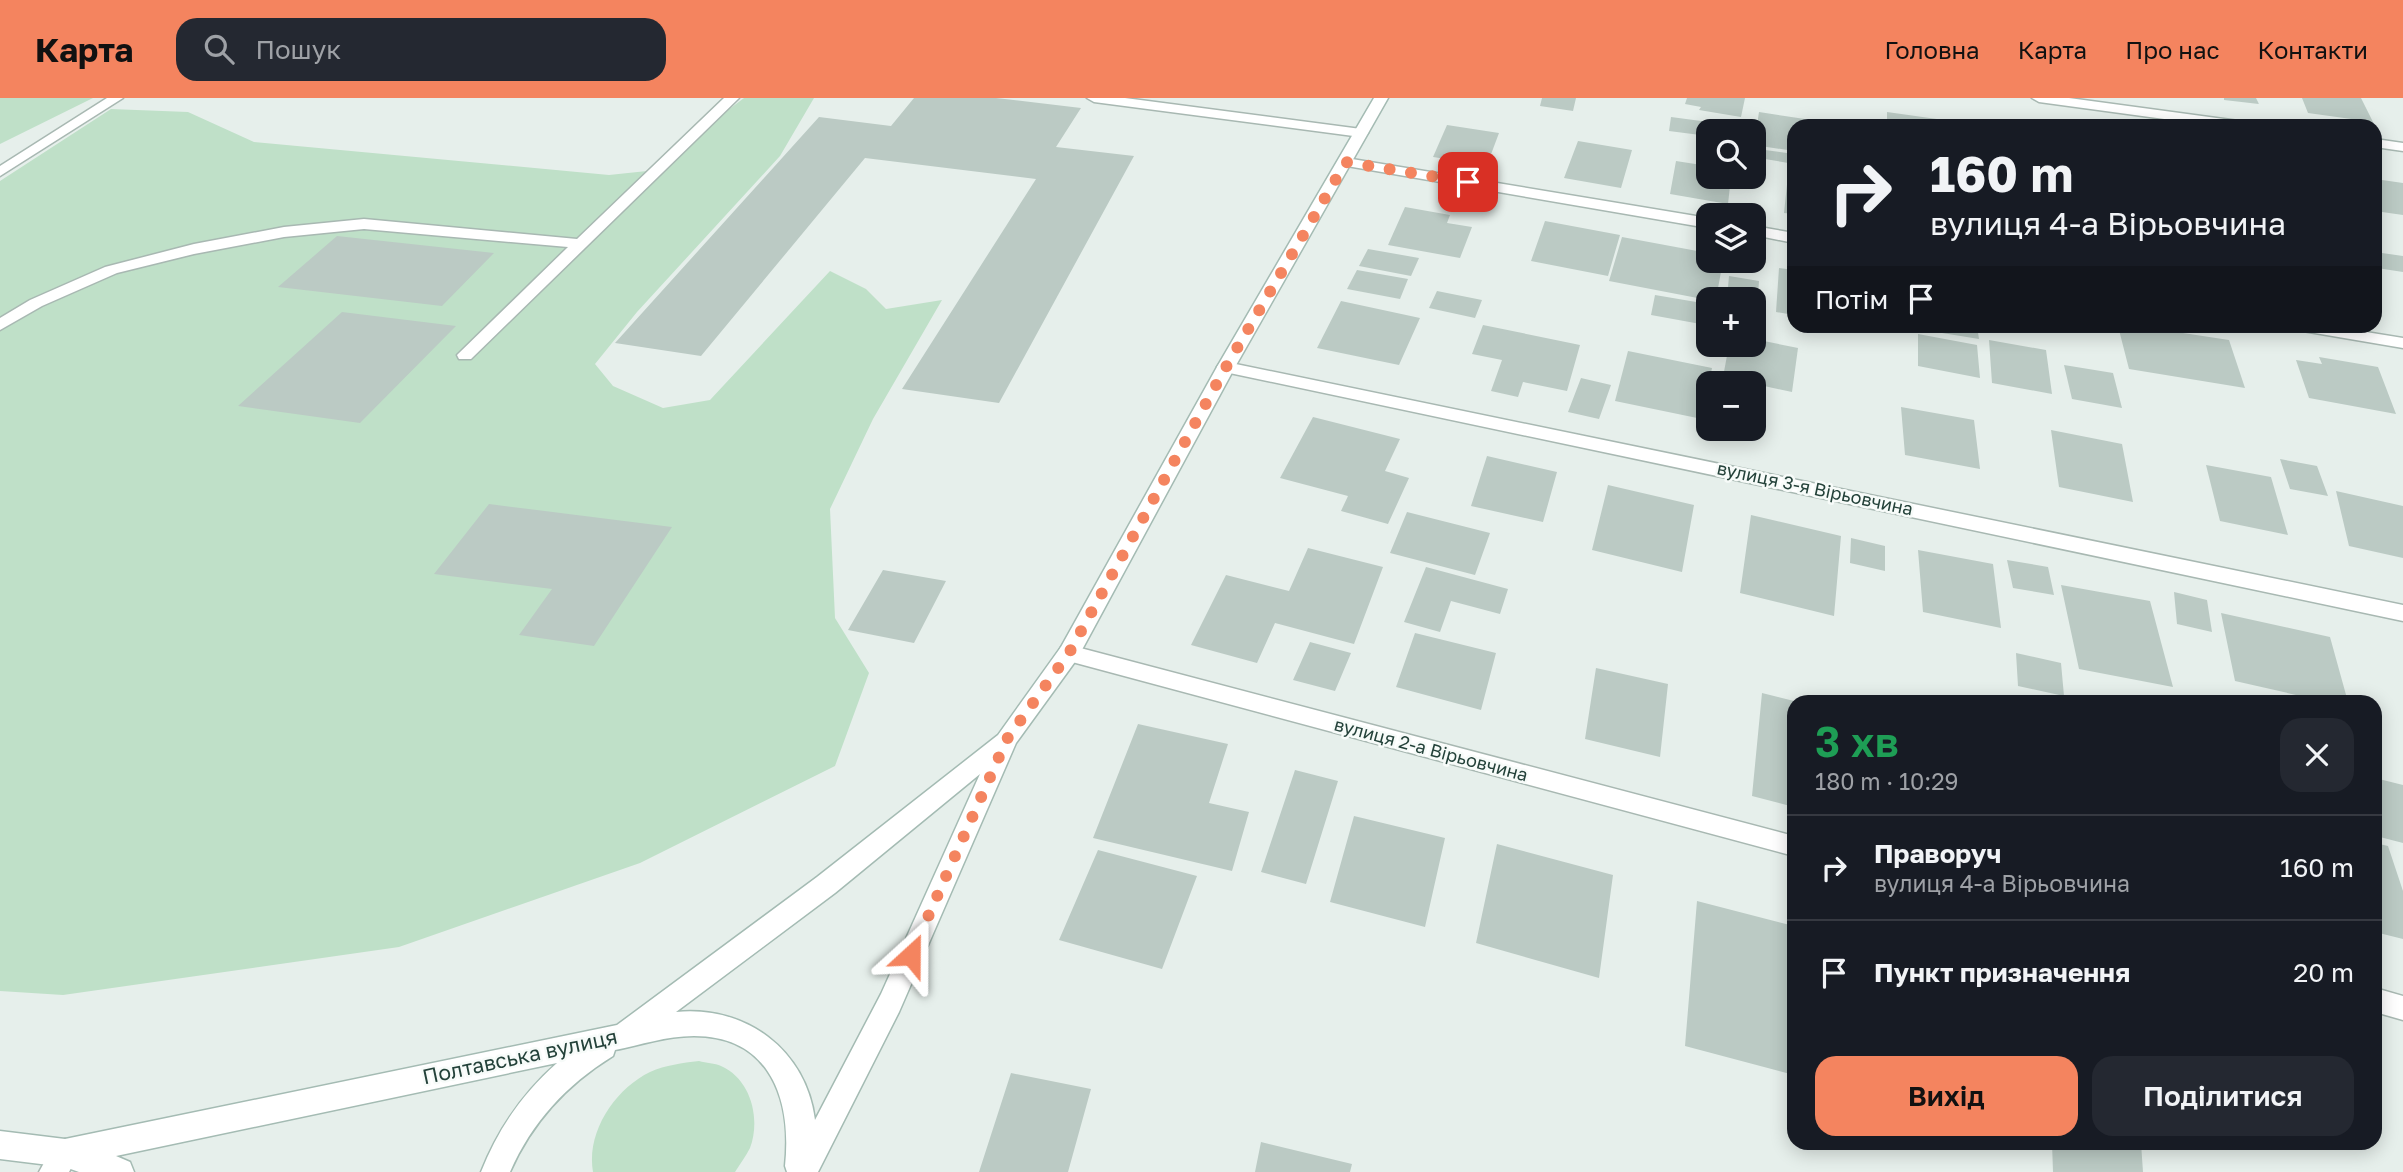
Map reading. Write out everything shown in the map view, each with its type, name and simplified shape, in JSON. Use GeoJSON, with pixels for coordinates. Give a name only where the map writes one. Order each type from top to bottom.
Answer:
{"type":"FeatureCollection","features":[{"type":"Feature","properties":{"kind":"street"},"geometry":{"type":"LineString","coordinates":[[0,172],[116,98]]}},
{"type":"Feature","properties":{"kind":"street"},"geometry":{"type":"LineString","coordinates":[[465,355],[732,98]]}},
{"type":"Feature","properties":{"kind":"street"},"geometry":{"type":"LineString","coordinates":[[1094,98],[1361,133]]}},
{"type":"Feature","properties":{"kind":"street","name":"Полтавська вулиця"},"geometry":{"type":"LineString","coordinates":[[801,1172],[890,1003],[1007,739],[1069,653],[1226,367],[1381,98]]}},
{"type":"Feature","properties":{"kind":"street"},"geometry":{"type":"LineString","coordinates":[[2039,98],[2194,119]]}},
{"type":"Feature","properties":{"kind":"street"},"geometry":{"type":"LineString","coordinates":[[2382,145],[2403,147]]}},
{"type":"Feature","properties":{"kind":"street"},"geometry":{"type":"LineString","coordinates":[[1346,162],[1696,221]]}},
{"type":"Feature","properties":{"kind":"street"},"geometry":{"type":"LineString","coordinates":[[0,325],[36,303],[111,270],[194,249],[284,232],[364,224],[580,244]]}},
{"type":"Feature","properties":{"kind":"street"},"geometry":{"type":"LineString","coordinates":[[1766,233],[1787,237]]}},
{"type":"Feature","properties":{"kind":"street"},"geometry":{"type":"LineString","coordinates":[[2344,333],[2403,343]]}},
{"type":"Feature","properties":{"kind":"street","name":"вулиця 3-я Вірьовчина"},"geometry":{"type":"LineString","coordinates":[[1226,367],[2403,613]]}},
{"type":"Feature","properties":{"kind":"street","name":"вулиця 2-а Вірьовчина"},"geometry":{"type":"LineString","coordinates":[[1069,653],[1787,844]]}},
{"type":"Feature","properties":{"kind":"street","name":"Полтавська вулиця"},"geometry":{"type":"LineString","coordinates":[[59,1162],[623,1037],[825,885],[1007,739]]}},
{"type":"Feature","properties":{"kind":"street"},"geometry":{"type":"LineString","coordinates":[[2382,1002],[2403,1008]]}},
{"type":"Feature","properties":{"kind":"street"},"geometry":{"type":"LineString","coordinates":[[495,1172],[516,1128],[545,1090],[582,1059],[623,1037],[665,1025],[706,1024],[743,1035],[770,1053],[790,1079],[802,1110],[801,1172]]}},
{"type":"Feature","properties":{"kind":"street","name":"Полтавська вулиця"},"geometry":{"type":"LineString","coordinates":[[0,1145],[59,1162],[120,1172]]}},
{"type":"Feature","properties":{"kind":"green space"},"geometry":{"type":"Polygon","coordinates":[[[0,98],[93,98],[0,144],[0,98]]]}},
{"type":"Feature","properties":{"kind":"green space"},"geometry":{"type":"Polygon","coordinates":[[[744,98],[814,98],[780,156],[637,312],[595,364],[613,386],[663,408],[710,400],[830,271],[866,289],[886,309],[942,300],[873,419],[830,509],[835,618],[869,673],[835,766],[640,863],[399,947],[63,995],[0,991],[0,181],[111,109],[188,112],[254,142],[609,175],[647,171],[744,98]]]}},
{"type":"Feature","properties":{"kind":"green space"},"geometry":{"type":"Polygon","coordinates":[[[699,1061],[719,1065],[731,1072],[740,1080],[751,1101],[754,1113],[753,1137],[750,1148],[735,1172],[593,1172],[594,1142],[599,1127],[606,1113],[625,1089],[650,1072],[699,1061]]]}},
{"type":"Feature","properties":{"kind":"building"},"geometry":{"type":"Polygon","coordinates":[[[914,98],[996,98],[1081,108],[1056,147],[1134,156],[999,403],[902,389],[1036,179],[865,158],[701,356],[615,343],[819,117],[891,126],[914,98]]]}},
{"type":"Feature","properties":{"kind":"building"},"geometry":{"type":"Polygon","coordinates":[[[1542,98],[1576,98],[1573,111],[1540,106],[1542,98]]]}},
{"type":"Feature","properties":{"kind":"building"},"geometry":{"type":"Polygon","coordinates":[[[1687,98],[1745,98],[1741,117],[1699,110],[1701,107],[1685,104],[1687,98]]]}},
{"type":"Feature","properties":{"kind":"building"},"geometry":{"type":"Polygon","coordinates":[[[2256,98],[2259,104],[2224,100],[2256,98]]]}},
{"type":"Feature","properties":{"kind":"building"},"geometry":{"type":"Polygon","coordinates":[[[2302,98],[2361,98],[2372,119],[2351,119],[2308,113],[2302,98]]]}},
{"type":"Feature","properties":{"kind":"building"},"geometry":{"type":"Polygon","coordinates":[[[1759,112],[1805,119],[1787,119],[1787,150],[1766,147],[1766,119],[1758,119],[1759,112]]]}},
{"type":"Feature","properties":{"kind":"building"},"geometry":{"type":"Polygon","coordinates":[[[1887,112],[1937,119],[1887,119],[1887,112]]]}},
{"type":"Feature","properties":{"kind":"building"},"geometry":{"type":"Polygon","coordinates":[[[1671,117],[1696,120],[1696,134],[1669,131],[1671,117]]]}},
{"type":"Feature","properties":{"kind":"building"},"geometry":{"type":"Polygon","coordinates":[[[1447,125],[1499,133],[1487,165],[1433,157],[1447,125]]]}},
{"type":"Feature","properties":{"kind":"building"},"geometry":{"type":"Polygon","coordinates":[[[1578,141],[1632,150],[1621,188],[1564,178],[1578,141]]]}},
{"type":"Feature","properties":{"kind":"building"},"geometry":{"type":"Polygon","coordinates":[[[1766,150],[1787,153],[1787,163],[1766,159],[1766,150]]]}},
{"type":"Feature","properties":{"kind":"building"},"geometry":{"type":"Polygon","coordinates":[[[1676,161],[1696,164],[1696,189],[1730,189],[1728,203],[1670,194],[1676,161]]]}},
{"type":"Feature","properties":{"kind":"building"},"geometry":{"type":"Polygon","coordinates":[[[2382,180],[2403,183],[2403,215],[2382,212],[2382,180]]]}},
{"type":"Feature","properties":{"kind":"building"},"geometry":{"type":"Polygon","coordinates":[[[1787,184],[1787,213],[1784,213],[1787,184]]]}},
{"type":"Feature","properties":{"kind":"building"},"geometry":{"type":"Polygon","coordinates":[[[1405,207],[1450,215],[1447,223],[1472,227],[1460,258],[1388,245],[1405,207]]]}},
{"type":"Feature","properties":{"kind":"building"},"geometry":{"type":"Polygon","coordinates":[[[1545,221],[1620,235],[1608,276],[1531,261],[1545,221]]]}},
{"type":"Feature","properties":{"kind":"building"},"geometry":{"type":"Polygon","coordinates":[[[337,236],[494,253],[442,306],[278,287],[337,236]]]}},
{"type":"Feature","properties":{"kind":"building"},"geometry":{"type":"Polygon","coordinates":[[[1622,237],[1696,251],[1696,273],[1721,273],[1718,287],[1696,287],[1696,298],[1609,281],[1622,237]]]}},
{"type":"Feature","properties":{"kind":"building"},"geometry":{"type":"Polygon","coordinates":[[[1368,249],[1419,258],[1411,276],[1359,266],[1368,249]]]}},
{"type":"Feature","properties":{"kind":"building"},"geometry":{"type":"Polygon","coordinates":[[[2382,253],[2403,256],[2403,272],[2382,269],[2382,253]]]}},
{"type":"Feature","properties":{"kind":"building"},"geometry":{"type":"Polygon","coordinates":[[[1779,268],[1787,269],[1787,314],[1776,312],[1779,268]]]}},
{"type":"Feature","properties":{"kind":"building"},"geometry":{"type":"Polygon","coordinates":[[[1357,270],[1408,279],[1400,299],[1347,289],[1357,270]]]}},
{"type":"Feature","properties":{"kind":"building"},"geometry":{"type":"Polygon","coordinates":[[[1729,276],[1759,281],[1759,287],[1728,287],[1729,276]]]}},
{"type":"Feature","properties":{"kind":"building"},"geometry":{"type":"Polygon","coordinates":[[[1437,291],[1482,300],[1475,318],[1429,308],[1437,291]]]}},
{"type":"Feature","properties":{"kind":"building"},"geometry":{"type":"Polygon","coordinates":[[[1655,295],[1696,302],[1696,323],[1651,315],[1655,295]]]}},
{"type":"Feature","properties":{"kind":"building"},"geometry":{"type":"Polygon","coordinates":[[[1341,301],[1420,318],[1399,365],[1317,348],[1341,301]]]}},
{"type":"Feature","properties":{"kind":"building"},"geometry":{"type":"Polygon","coordinates":[[[342,312],[456,326],[360,423],[238,406],[342,312]]]}},
{"type":"Feature","properties":{"kind":"building"},"geometry":{"type":"Polygon","coordinates":[[[1483,325],[1580,345],[1567,391],[1523,382],[1518,397],[1491,391],[1502,360],[1472,354],[1483,325]]]}},
{"type":"Feature","properties":{"kind":"building"},"geometry":{"type":"Polygon","coordinates":[[[1942,333],[1978,333],[1979,339],[1942,333]]]}},
{"type":"Feature","properties":{"kind":"building"},"geometry":{"type":"Polygon","coordinates":[[[2120,333],[2183,333],[2229,340],[2245,388],[2129,369],[2120,333]]]}},
{"type":"Feature","properties":{"kind":"building"},"geometry":{"type":"Polygon","coordinates":[[[1918,334],[1977,345],[1980,378],[1918,366],[1918,334]]]}},
{"type":"Feature","properties":{"kind":"building"},"geometry":{"type":"Polygon","coordinates":[[[1989,340],[2046,350],[2052,394],[1992,383],[1989,340]]]}},
{"type":"Feature","properties":{"kind":"building"},"geometry":{"type":"Polygon","coordinates":[[[1766,341],[1798,348],[1792,392],[1766,386],[1766,371],[1724,371],[1727,357],[1766,357],[1766,341]]]}},
{"type":"Feature","properties":{"kind":"building"},"geometry":{"type":"Polygon","coordinates":[[[1628,351],[1712,368],[1711,371],[1696,371],[1696,418],[1615,401],[1628,351]]]}},
{"type":"Feature","properties":{"kind":"building"},"geometry":{"type":"Polygon","coordinates":[[[2319,357],[2378,367],[2396,414],[2309,398],[2296,360],[2322,364],[2319,357]]]}},
{"type":"Feature","properties":{"kind":"building"},"geometry":{"type":"Polygon","coordinates":[[[2064,365],[2113,373],[2122,408],[2072,399],[2064,365]]]}},
{"type":"Feature","properties":{"kind":"building"},"geometry":{"type":"Polygon","coordinates":[[[1581,378],[1611,385],[1599,419],[1568,412],[1581,378]]]}},
{"type":"Feature","properties":{"kind":"building"},"geometry":{"type":"Polygon","coordinates":[[[1901,407],[1974,420],[1980,469],[1905,455],[1901,407]]]}},
{"type":"Feature","properties":{"kind":"building"},"geometry":{"type":"Polygon","coordinates":[[[1313,417],[1400,439],[1385,471],[1409,478],[1388,524],[1341,511],[1348,496],[1280,478],[1313,417]]]}},
{"type":"Feature","properties":{"kind":"building"},"geometry":{"type":"Polygon","coordinates":[[[2051,430],[2122,444],[2133,502],[2059,487],[2051,430]]]}},
{"type":"Feature","properties":{"kind":"building"},"geometry":{"type":"Polygon","coordinates":[[[1487,456],[1557,472],[1543,522],[1471,506],[1487,456]]]}},
{"type":"Feature","properties":{"kind":"building"},"geometry":{"type":"Polygon","coordinates":[[[2280,459],[2317,466],[2328,496],[2290,489],[2280,459]]]}},
{"type":"Feature","properties":{"kind":"building"},"geometry":{"type":"Polygon","coordinates":[[[2206,465],[2271,477],[2288,535],[2220,521],[2206,465]]]}},
{"type":"Feature","properties":{"kind":"building"},"geometry":{"type":"Polygon","coordinates":[[[1608,485],[1694,505],[1682,572],[1592,550],[1608,485]]]}},
{"type":"Feature","properties":{"kind":"building"},"geometry":{"type":"Polygon","coordinates":[[[2336,491],[2403,506],[2403,558],[2349,546],[2336,491]]]}},
{"type":"Feature","properties":{"kind":"building"},"geometry":{"type":"Polygon","coordinates":[[[489,504],[672,527],[594,646],[519,635],[552,589],[434,574],[489,504]]]}},
{"type":"Feature","properties":{"kind":"building"},"geometry":{"type":"Polygon","coordinates":[[[1407,512],[1490,533],[1475,575],[1390,553],[1407,512]]]}},
{"type":"Feature","properties":{"kind":"building"},"geometry":{"type":"Polygon","coordinates":[[[1751,515],[1841,536],[1834,616],[1740,593],[1751,515]]]}},
{"type":"Feature","properties":{"kind":"building"},"geometry":{"type":"Polygon","coordinates":[[[1851,538],[1885,546],[1885,571],[1850,563],[1851,538]]]}},
{"type":"Feature","properties":{"kind":"building"},"geometry":{"type":"Polygon","coordinates":[[[1308,548],[1383,567],[1354,644],[1275,623],[1257,663],[1191,645],[1226,575],[1289,591],[1308,548]]]}},
{"type":"Feature","properties":{"kind":"building"},"geometry":{"type":"Polygon","coordinates":[[[1918,550],[1993,564],[2001,628],[1923,612],[1918,550]]]}},
{"type":"Feature","properties":{"kind":"building"},"geometry":{"type":"Polygon","coordinates":[[[2007,560],[2048,567],[2054,595],[2013,588],[2007,560]]]}},
{"type":"Feature","properties":{"kind":"building"},"geometry":{"type":"Polygon","coordinates":[[[1426,567],[1508,589],[1500,614],[1451,601],[1440,632],[1404,622],[1426,567]]]}},
{"type":"Feature","properties":{"kind":"building"},"geometry":{"type":"Polygon","coordinates":[[[883,570],[946,581],[914,643],[848,630],[883,570]]]}},
{"type":"Feature","properties":{"kind":"building"},"geometry":{"type":"Polygon","coordinates":[[[2061,585],[2150,601],[2173,687],[2079,669],[2061,585]]]}},
{"type":"Feature","properties":{"kind":"building"},"geometry":{"type":"Polygon","coordinates":[[[2174,592],[2207,600],[2212,632],[2177,624],[2174,592]]]}},
{"type":"Feature","properties":{"kind":"building"},"geometry":{"type":"Polygon","coordinates":[[[2221,613],[2330,637],[2346,695],[2296,695],[2235,681],[2221,613]]]}},
{"type":"Feature","properties":{"kind":"building"},"geometry":{"type":"Polygon","coordinates":[[[1415,633],[1496,653],[1481,710],[1396,687],[1415,633]]]}},
{"type":"Feature","properties":{"kind":"building"},"geometry":{"type":"Polygon","coordinates":[[[1310,642],[1351,653],[1335,691],[1293,680],[1310,642]]]}},
{"type":"Feature","properties":{"kind":"building"},"geometry":{"type":"Polygon","coordinates":[[[2016,653],[2061,663],[2064,695],[2018,686],[2016,653]]]}},
{"type":"Feature","properties":{"kind":"building"},"geometry":{"type":"Polygon","coordinates":[[[1596,668],[1668,684],[1660,757],[1585,739],[1596,668]]]}},
{"type":"Feature","properties":{"kind":"building"},"geometry":{"type":"Polygon","coordinates":[[[1762,693],[1787,699],[1787,805],[1752,796],[1762,693]]]}},
{"type":"Feature","properties":{"kind":"building"},"geometry":{"type":"Polygon","coordinates":[[[1138,724],[1228,744],[1209,803],[1249,812],[1232,871],[1093,838],[1138,724]]]}},
{"type":"Feature","properties":{"kind":"building"},"geometry":{"type":"Polygon","coordinates":[[[1295,770],[1338,781],[1306,884],[1261,872],[1295,770]]]}},
{"type":"Feature","properties":{"kind":"building"},"geometry":{"type":"Polygon","coordinates":[[[2382,780],[2403,785],[2403,843],[2382,838],[2382,780]]]}},
{"type":"Feature","properties":{"kind":"building"},"geometry":{"type":"Polygon","coordinates":[[[1354,816],[1445,838],[1425,927],[1330,902],[1354,816]]]}},
{"type":"Feature","properties":{"kind":"building"},"geometry":{"type":"Polygon","coordinates":[[[1497,844],[1613,875],[1599,978],[1476,943],[1497,844]]]}},
{"type":"Feature","properties":{"kind":"building"},"geometry":{"type":"Polygon","coordinates":[[[2382,845],[2388,846],[2403,891],[2403,939],[2382,934],[2382,845]]]}},
{"type":"Feature","properties":{"kind":"building"},"geometry":{"type":"Polygon","coordinates":[[[1098,850],[1197,876],[1162,969],[1059,940],[1098,850]]]}},
{"type":"Feature","properties":{"kind":"building"},"geometry":{"type":"Polygon","coordinates":[[[1697,901],[1787,924],[1787,1073],[1685,1046],[1697,901]]]}},
{"type":"Feature","properties":{"kind":"building"},"geometry":{"type":"Polygon","coordinates":[[[1011,1073],[1091,1089],[1068,1172],[979,1172],[1011,1073]]]}},
{"type":"Feature","properties":{"kind":"building"},"geometry":{"type":"Polygon","coordinates":[[[1261,1142],[1352,1164],[1350,1172],[1255,1172],[1261,1142]]]}},
{"type":"Feature","properties":{"kind":"building"},"geometry":{"type":"Polygon","coordinates":[[[2052,1150],[2141,1150],[2143,1172],[2053,1172],[2052,1150]]]}},
{"type":"Feature","properties":{"kind":"route"},"geometry":{"type":"LineString","coordinates":[[911,955],[1007,739],[1069,653],[1226,367],[1346,162],[1468,182]]}}]}
